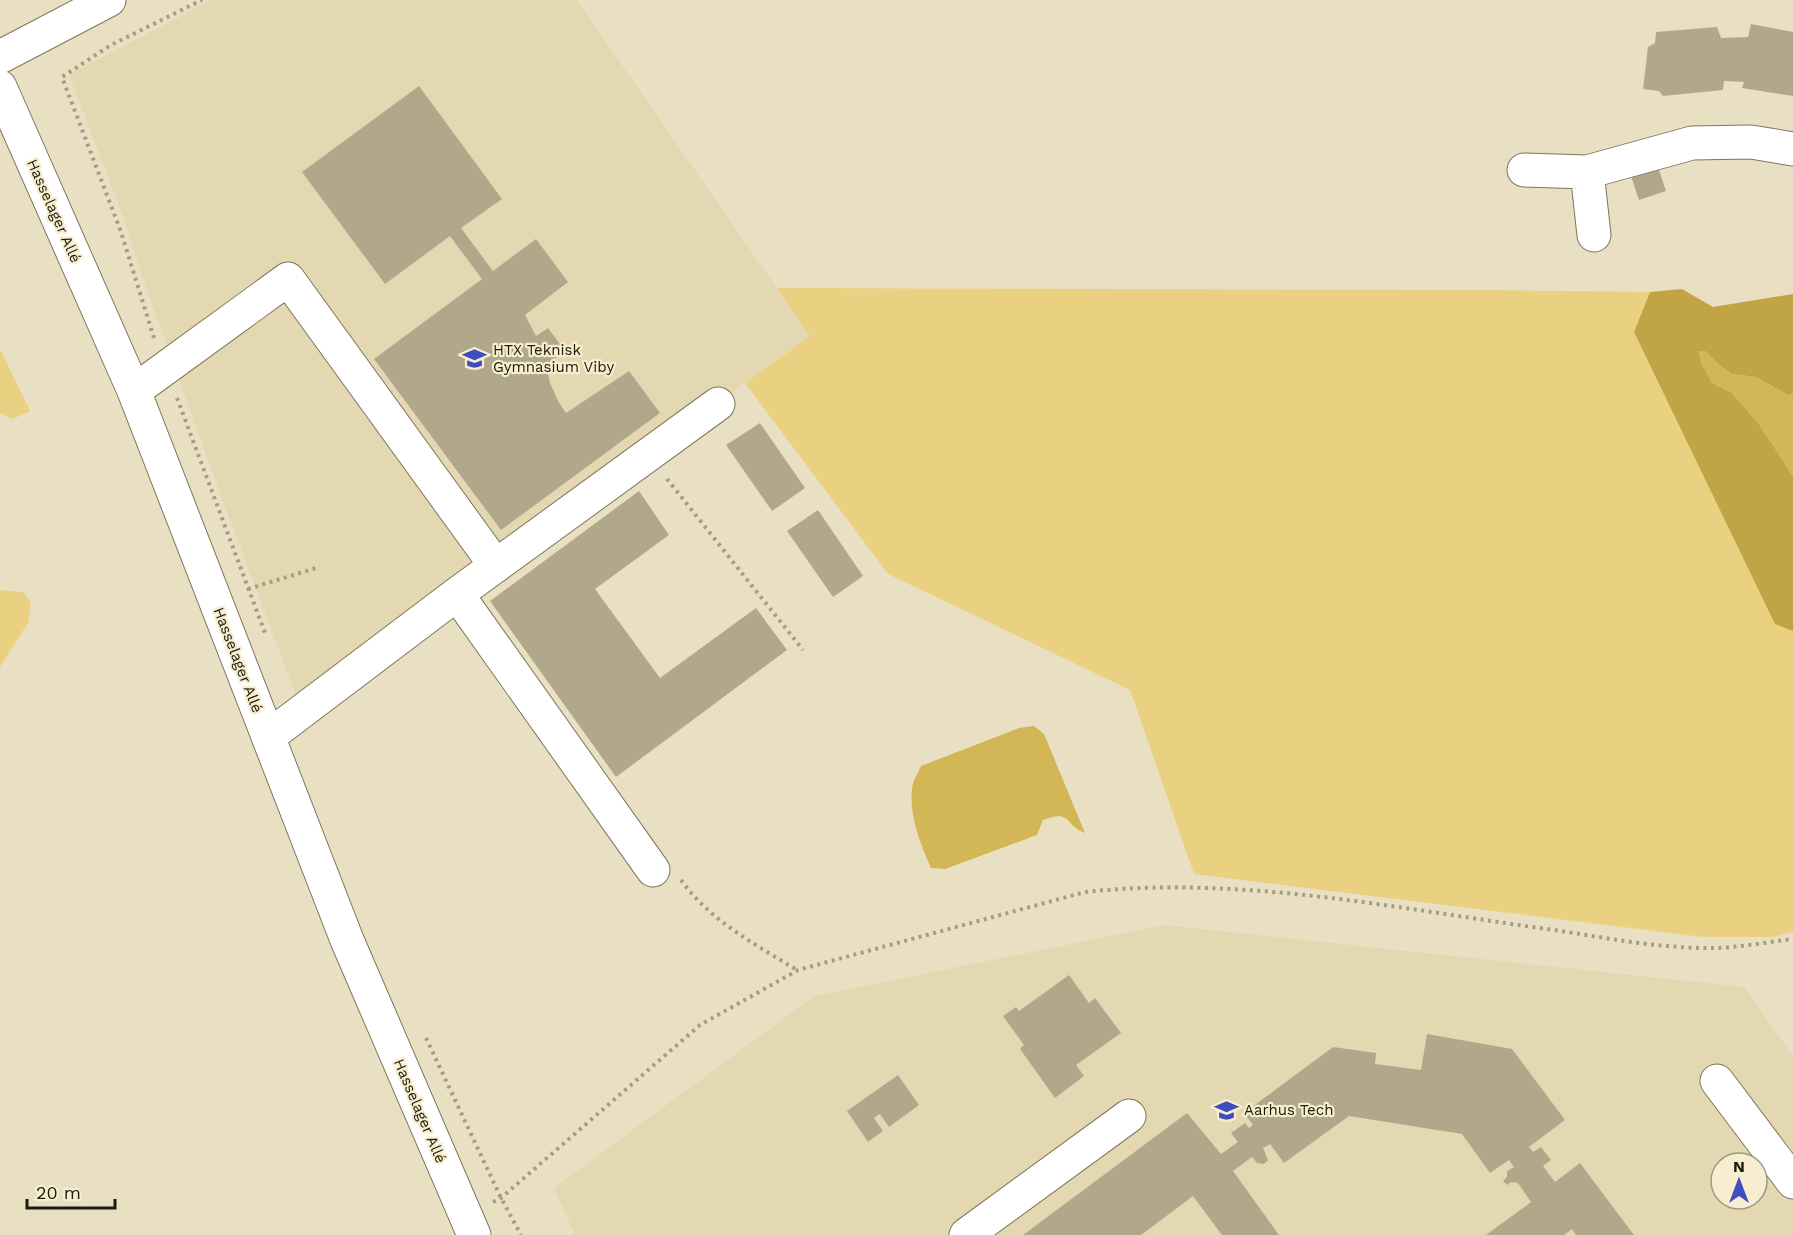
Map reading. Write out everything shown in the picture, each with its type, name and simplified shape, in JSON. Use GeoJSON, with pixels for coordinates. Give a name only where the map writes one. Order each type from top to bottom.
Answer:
{"type":"FeatureCollection","features":[{"type":"Feature","properties":{"kind":"street"},"geometry":{"type":"LineString","coordinates":[[0,57],[109,0]]}},
{"type":"Feature","properties":{"kind":"street","name":"Hasselager Allé"},"geometry":{"type":"LineString","coordinates":[[0,87],[134,391],[347,940],[467,1228]]}},
{"type":"Feature","properties":{"kind":"street"},"geometry":{"type":"LineString","coordinates":[[1524,170],[1587,172],[1692,143],[1751,142],[1793,149]]}},
{"type":"Feature","properties":{"kind":"street"},"geometry":{"type":"LineString","coordinates":[[1587,172],[1594,235]]}},
{"type":"Feature","properties":{"kind":"street"},"geometry":{"type":"LineString","coordinates":[[134,391],[288,279],[496,566]]}},
{"type":"Feature","properties":{"kind":"street"},"geometry":{"type":"LineString","coordinates":[[268,737],[457,594],[718,404]]}},
{"type":"Feature","properties":{"kind":"street"},"geometry":{"type":"LineString","coordinates":[[457,594],[653,870]]}},
{"type":"Feature","properties":{"kind":"street"},"geometry":{"type":"LineString","coordinates":[[1717,1081],[1793,1182]]}},
{"type":"Feature","properties":{"kind":"street"},"geometry":{"type":"LineString","coordinates":[[966,1235],[1129,1116]]}},
{"type":"Feature","properties":{"kind":"path"},"geometry":{"type":"LineString","coordinates":[[202,0],[111,45],[62,77],[121,232],[147,319],[268,642]]}},
{"type":"Feature","properties":{"kind":"path"},"geometry":{"type":"LineString","coordinates":[[647,454],[803,650]]}},
{"type":"Feature","properties":{"kind":"path"},"geometry":{"type":"LineString","coordinates":[[248,590],[316,568]]}},
{"type":"Feature","properties":{"kind":"path"},"geometry":{"type":"LineString","coordinates":[[653,870],[666,860],[693,898],[745,938],[798,970]]}},
{"type":"Feature","properties":{"kind":"path"},"geometry":{"type":"LineString","coordinates":[[467,1228],[700,1025],[798,970],[1085,892],[1116,889],[1246,889],[1356,901],[1654,946],[1717,948],[1793,939]]}},
{"type":"Feature","properties":{"kind":"path"},"geometry":{"type":"LineString","coordinates":[[425,1035],[520,1235]]}},
{"type":"Feature","properties":{"kind":"shaded area","name":"HTX Teknisk Gymnasium Viby"},"geometry":{"type":"Polygon","coordinates":[[[211,0],[577,0],[810,336],[300,706],[221,496],[144,282],[123,216],[69,75],[211,0]]]}},
{"type":"Feature","properties":{"kind":"shaded area"},"geometry":{"type":"Polygon","coordinates":[[[777,288],[1650,292],[1634,332],[1775,623],[1793,631],[1793,932],[1771,937],[1703,937],[1194,874],[1130,690],[888,574],[745,383],[810,336],[777,288]]]}},
{"type":"Feature","properties":{"kind":"shaded area"},"geometry":{"type":"Polygon","coordinates":[[[1682,289],[1713,307],[1793,294],[1793,394],[1788,395],[1755,377],[1732,374],[1705,351],[1711,382],[1732,393],[1759,424],[1793,476],[1793,631],[1775,624],[1634,332],[1650,292],[1682,289]]]}},
{"type":"Feature","properties":{"kind":"shaded area"},"geometry":{"type":"Polygon","coordinates":[[[0,349],[30,411],[13,419],[0,413],[0,349]]]}},
{"type":"Feature","properties":{"kind":"shaded area"},"geometry":{"type":"Polygon","coordinates":[[[1698,351],[1705,351],[1732,374],[1755,377],[1788,395],[1793,394],[1793,476],[1759,424],[1732,393],[1711,382],[1701,363],[1698,351]]]}},
{"type":"Feature","properties":{"kind":"shaded area"},"geometry":{"type":"Polygon","coordinates":[[[0,590],[23,592],[31,603],[28,623],[0,667],[0,590]]]}},
{"type":"Feature","properties":{"kind":"shaded area"},"geometry":{"type":"Polygon","coordinates":[[[1034,726],[1044,734],[1085,833],[1063,817],[1052,817],[1043,820],[1037,835],[945,869],[931,868],[913,816],[913,783],[921,766],[1019,728],[1034,726]]]}},
{"type":"Feature","properties":{"kind":"shaded area","name":"Aarhus Tech"},"geometry":{"type":"Polygon","coordinates":[[[1165,925],[1744,987],[1793,1056],[1793,1235],[575,1235],[554,1188],[814,996],[1165,925]]]}},
{"type":"Feature","properties":{"kind":"building"},"geometry":{"type":"Polygon","coordinates":[[[1751,24],[1793,32],[1793,96],[1742,88],[1744,82],[1724,81],[1723,90],[1663,96],[1659,91],[1643,89],[1648,47],[1655,43],[1656,32],[1717,27],[1721,38],[1748,37],[1751,24]]]}},
{"type":"Feature","properties":{"kind":"building"},"geometry":{"type":"Polygon","coordinates":[[[419,86],[502,199],[461,228],[493,271],[536,239],[568,282],[525,315],[536,336],[548,328],[565,351],[546,365],[550,383],[566,413],[629,371],[660,413],[501,530],[374,359],[482,279],[450,236],[385,284],[302,172],[419,86]]]}},
{"type":"Feature","properties":{"kind":"building"},"geometry":{"type":"Polygon","coordinates":[[[1657,164],[1666,191],[1639,200],[1630,173],[1657,164]]]}},
{"type":"Feature","properties":{"kind":"building"},"geometry":{"type":"Polygon","coordinates":[[[760,423],[805,488],[772,511],[726,445],[760,423]]]}},
{"type":"Feature","properties":{"kind":"building"},"geometry":{"type":"Polygon","coordinates":[[[639,491],[669,535],[595,589],[660,678],[756,608],[787,650],[616,777],[490,601],[639,491]]]}},
{"type":"Feature","properties":{"kind":"building"},"geometry":{"type":"Polygon","coordinates":[[[818,510],[863,576],[833,597],[787,531],[818,510]]]}},
{"type":"Feature","properties":{"kind":"building"},"geometry":{"type":"Polygon","coordinates":[[[1069,975],[1089,1003],[1095,998],[1121,1033],[1076,1065],[1084,1076],[1055,1098],[1020,1049],[1024,1045],[1003,1016],[1016,1007],[1019,1011],[1069,975]]]}},
{"type":"Feature","properties":{"kind":"building"},"geometry":{"type":"Polygon","coordinates":[[[1427,1034],[1512,1049],[1565,1120],[1529,1147],[1533,1152],[1541,1147],[1551,1160],[1543,1166],[1555,1182],[1580,1163],[1634,1235],[1576,1235],[1572,1229],[1564,1235],[1486,1235],[1531,1202],[1518,1183],[1511,1182],[1507,1185],[1503,1181],[1507,1177],[1507,1171],[1514,1167],[1509,1160],[1490,1173],[1462,1134],[1349,1116],[1284,1163],[1270,1144],[1263,1148],[1268,1160],[1264,1164],[1257,1163],[1252,1157],[1233,1171],[1279,1235],[1222,1235],[1193,1196],[1141,1235],[1023,1235],[1187,1113],[1221,1154],[1238,1142],[1231,1133],[1245,1123],[1249,1128],[1253,1125],[1244,1113],[1333,1047],[1376,1053],[1375,1064],[1421,1070],[1427,1034]]]}},
{"type":"Feature","properties":{"kind":"building"},"geometry":{"type":"Polygon","coordinates":[[[898,1075],[919,1105],[889,1127],[880,1114],[874,1118],[883,1131],[868,1142],[847,1111],[898,1075]]]}},
{"type":"Feature","properties":{"kind":"place","name":"HTX Teknisk Gymnasium Viby"},"geometry":{"type":"Point","coordinates":[475,359]}},
{"type":"Feature","properties":{"kind":"place","name":"Aarhus Tech"},"geometry":{"type":"Point","coordinates":[1226,1110]}}]}
